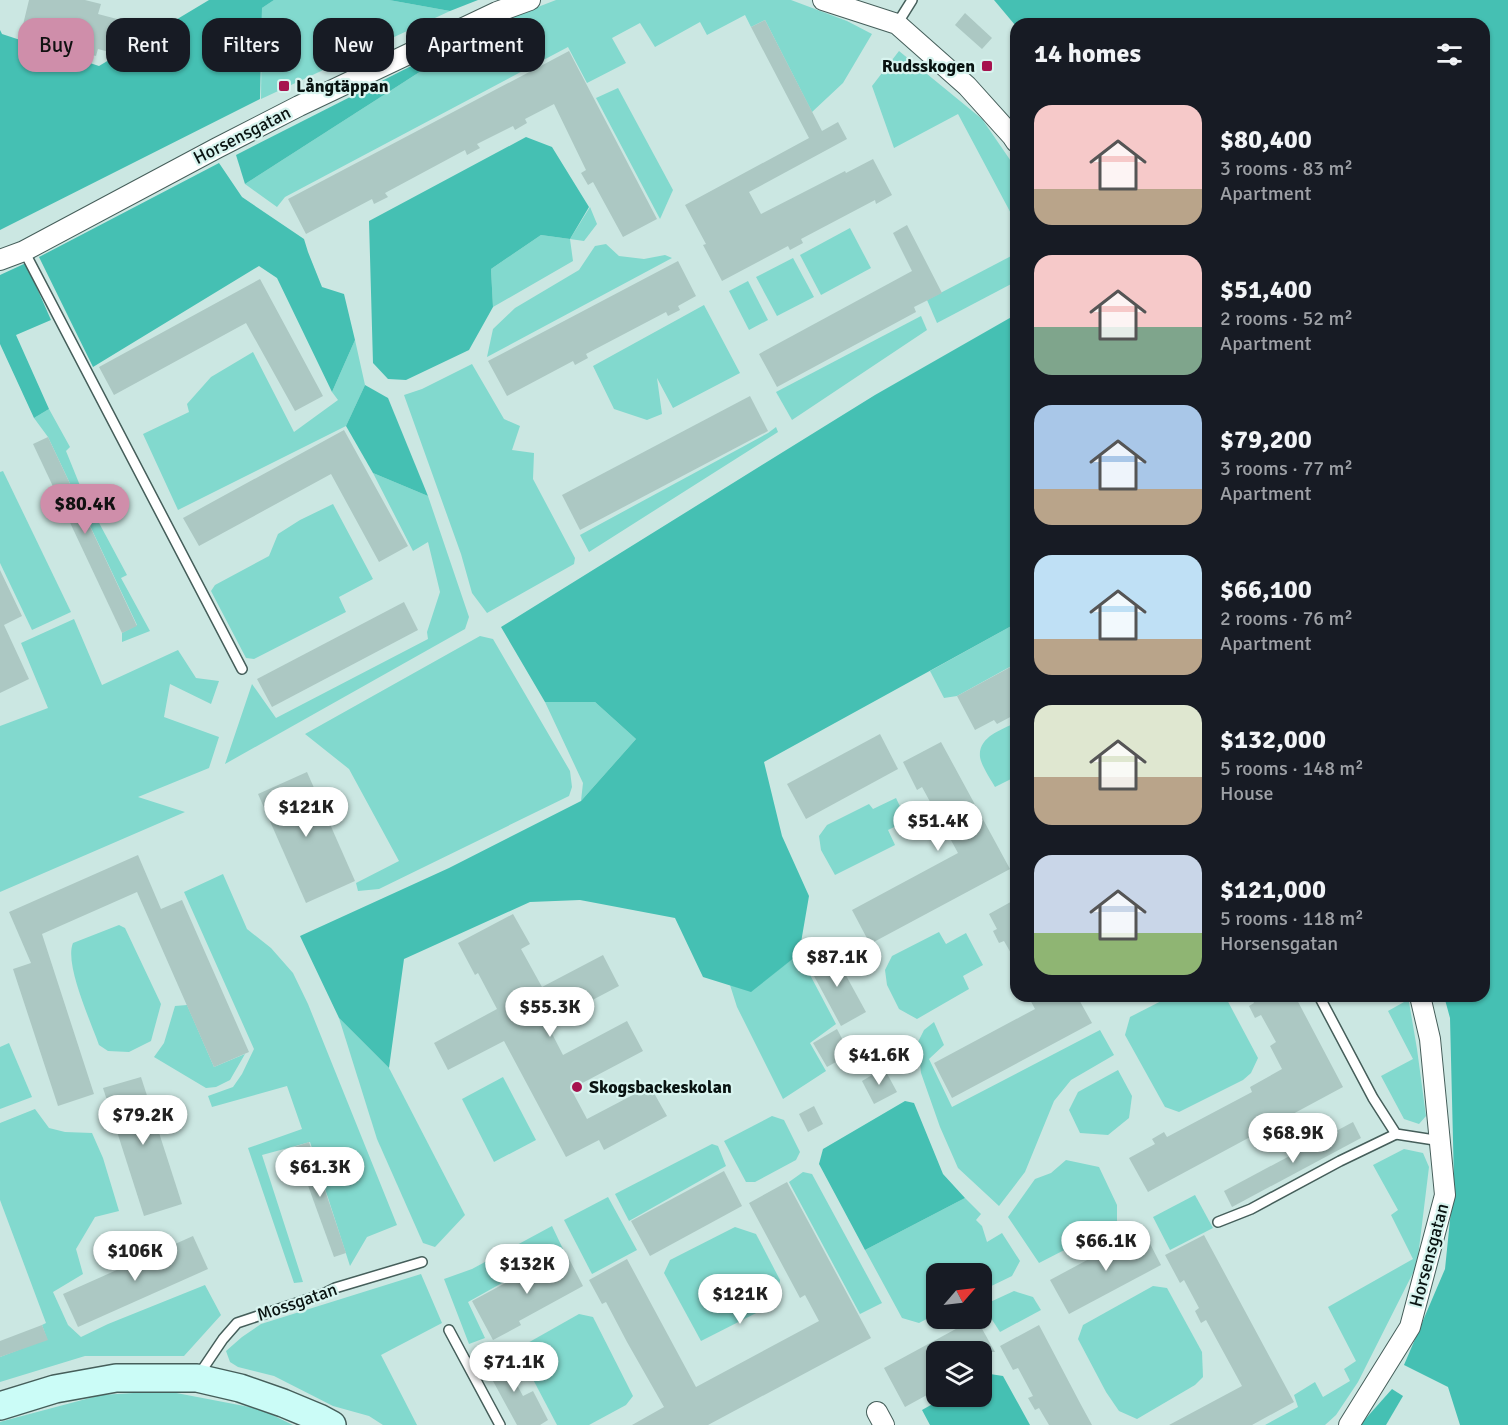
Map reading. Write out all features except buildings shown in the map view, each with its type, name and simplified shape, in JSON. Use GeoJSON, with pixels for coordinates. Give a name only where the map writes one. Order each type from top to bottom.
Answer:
{"type":"FeatureCollection","features":[{"type":"Feature","properties":{"kind":"street","name":"Horsensgatan"},"geometry":{"type":"LineString","coordinates":[[0,260],[24,251],[299,106],[496,12],[530,0]]}},
{"type":"Feature","properties":{"kind":"street"},"geometry":{"type":"LineString","coordinates":[[823,0],[897,24],[967,86],[1010,134]]}},
{"type":"Feature","properties":{"kind":"street","name":"Horsensgatan"},"geometry":{"type":"LineString","coordinates":[[1349,1425],[1410,1327],[1445,1195],[1430,1039],[1421,1002]]}},
{"type":"Feature","properties":{"kind":"street"},"geometry":{"type":"LineString","coordinates":[[0,1406],[55,1389],[116,1378],[197,1378],[240,1388],[283,1402],[332,1425]]}},
{"type":"Feature","properties":{"kind":"lane"},"geometry":{"type":"LineString","coordinates":[[897,24],[912,0]]}},
{"type":"Feature","properties":{"kind":"lane"},"geometry":{"type":"LineString","coordinates":[[24,251],[242,669]]}},
{"type":"Feature","properties":{"kind":"lane"},"geometry":{"type":"LineString","coordinates":[[1322,1002],[1373,1098],[1396,1134]]}},
{"type":"Feature","properties":{"kind":"lane"},"geometry":{"type":"LineString","coordinates":[[1218,1222],[1251,1209],[1396,1134],[1441,1141]]}},
{"type":"Feature","properties":{"kind":"lane","name":"Mossgatan"},"geometry":{"type":"LineString","coordinates":[[197,1378],[223,1339],[237,1323],[321,1295],[335,1288],[422,1262]]}},
{"type":"Feature","properties":{"kind":"lane"},"geometry":{"type":"LineString","coordinates":[[449,1330],[500,1425]]}},
{"type":"Feature","properties":{"kind":"shaded area"},"geometry":{"type":"Polygon","coordinates":[[[209,0],[274,0],[262,8],[262,18],[202,18],[202,72],[261,72],[260,99],[0,230],[0,30],[2,34],[18,39],[18,72],[94,72],[94,64],[99,66],[106,62],[106,72],[190,72],[190,18],[179,18],[209,0]]]}},
{"type":"Feature","properties":{"kind":"shaded area"},"geometry":{"type":"Polygon","coordinates":[[[274,0],[389,0],[450,11],[435,18],[406,18],[406,31],[394,37],[394,18],[313,18],[313,72],[319,72],[261,99],[261,72],[301,72],[301,18],[262,18],[262,8],[274,0]]]}},
{"type":"Feature","properties":{"kind":"shaded area"},"geometry":{"type":"Polygon","coordinates":[[[389,0],[478,0],[450,11],[389,0]]]}},
{"type":"Feature","properties":{"kind":"shaded area"},"geometry":{"type":"Polygon","coordinates":[[[556,0],[791,0],[847,21],[872,34],[843,83],[812,112],[765,20],[751,27],[745,15],[707,35],[700,22],[655,47],[640,23],[612,38],[626,63],[587,83],[568,47],[545,59],[545,18],[509,18],[556,0]]]}},
{"type":"Feature","properties":{"kind":"shaded area"},"geometry":{"type":"Polygon","coordinates":[[[994,0],[1508,0],[1508,1425],[1460,1425],[1448,1387],[1404,1365],[1445,1269],[1454,1181],[1450,1018],[1446,1002],[1490,1002],[1490,18],[1010,19],[994,0]]]}},
{"type":"Feature","properties":{"kind":"shaded area"},"geometry":{"type":"Polygon","coordinates":[[[899,51],[982,119],[1010,160],[1010,212],[958,114],[894,148],[872,86],[899,51]]]}},
{"type":"Feature","properties":{"kind":"shaded area"},"geometry":{"type":"Polygon","coordinates":[[[406,69],[406,72],[420,72],[245,184],[236,155],[406,69]]]}},
{"type":"Feature","properties":{"kind":"shaded area"},"geometry":{"type":"Polygon","coordinates":[[[420,72],[521,72],[285,197],[277,207],[245,184],[420,72]]]}},
{"type":"Feature","properties":{"kind":"shaded area"},"geometry":{"type":"Polygon","coordinates":[[[618,88],[673,190],[660,219],[596,98],[618,88]]]}},
{"type":"Feature","properties":{"kind":"shaded area"},"geometry":{"type":"Polygon","coordinates":[[[526,137],[552,147],[589,207],[570,239],[541,235],[491,269],[493,307],[469,350],[406,380],[388,379],[373,363],[369,221],[526,137]]]}},
{"type":"Feature","properties":{"kind":"shaded area"},"geometry":{"type":"Polygon","coordinates":[[[219,163],[242,197],[304,239],[322,287],[344,294],[355,340],[332,392],[277,278],[259,266],[93,367],[39,257],[219,163]]]}},
{"type":"Feature","properties":{"kind":"shaded area"},"geometry":{"type":"Polygon","coordinates":[[[590,207],[597,224],[584,241],[570,239],[590,207]]]}},
{"type":"Feature","properties":{"kind":"shaded area"},"geometry":{"type":"Polygon","coordinates":[[[850,228],[871,268],[821,295],[800,255],[850,228]]]}},
{"type":"Feature","properties":{"kind":"shaded area"},"geometry":{"type":"Polygon","coordinates":[[[541,235],[570,239],[573,261],[493,307],[491,269],[541,235]]]}},
{"type":"Feature","properties":{"kind":"shaded area"},"geometry":{"type":"Polygon","coordinates":[[[606,244],[619,256],[644,259],[665,255],[672,258],[487,357],[493,329],[515,308],[579,270],[595,246],[606,244]]]}},
{"type":"Feature","properties":{"kind":"shaded area"},"geometry":{"type":"Polygon","coordinates":[[[1010,257],[1010,285],[937,323],[927,300],[1010,257]]]}},
{"type":"Feature","properties":{"kind":"shaded area"},"geometry":{"type":"Polygon","coordinates":[[[793,258],[814,297],[777,316],[756,277],[793,258]]]}},
{"type":"Feature","properties":{"kind":"shaded area"},"geometry":{"type":"Polygon","coordinates":[[[26,263],[51,320],[16,335],[49,409],[34,418],[0,344],[0,275],[26,263]]]}},
{"type":"Feature","properties":{"kind":"shaded area"},"geometry":{"type":"Polygon","coordinates":[[[748,281],[768,320],[749,330],[729,291],[748,281]]]}},
{"type":"Feature","properties":{"kind":"shaded area"},"geometry":{"type":"Polygon","coordinates":[[[704,305],[740,373],[673,408],[657,378],[662,414],[647,420],[614,409],[593,366],[704,305]]]}},
{"type":"Feature","properties":{"kind":"shaded area"},"geometry":{"type":"Polygon","coordinates":[[[921,316],[927,330],[792,420],[776,392],[921,316]]]}},
{"type":"Feature","properties":{"kind":"shaded area"},"geometry":{"type":"Polygon","coordinates":[[[1010,318],[1010,627],[764,762],[782,836],[809,896],[799,954],[751,992],[703,977],[675,918],[580,900],[530,902],[404,959],[389,1068],[339,1018],[300,936],[449,868],[581,801],[636,739],[595,702],[545,702],[501,627],[875,395],[1010,318]]]}},
{"type":"Feature","properties":{"kind":"shaded area"},"geometry":{"type":"Polygon","coordinates":[[[355,340],[365,385],[346,426],[178,510],[143,434],[189,412],[187,404],[211,377],[253,352],[294,432],[338,400],[332,392],[355,340]]]}},
{"type":"Feature","properties":{"kind":"shaded area"},"geometry":{"type":"Polygon","coordinates":[[[472,364],[504,419],[520,426],[512,450],[534,453],[533,479],[575,558],[574,564],[487,613],[472,593],[461,554],[404,395],[422,389],[472,364]]]}},
{"type":"Feature","properties":{"kind":"shaded area"},"geometry":{"type":"Polygon","coordinates":[[[365,385],[388,398],[428,496],[373,473],[346,426],[365,385]]]}},
{"type":"Feature","properties":{"kind":"shaded area"},"geometry":{"type":"Polygon","coordinates":[[[49,409],[70,447],[66,451],[83,493],[127,575],[121,578],[150,631],[122,642],[122,633],[137,625],[48,437],[34,418],[49,409]]]}},
{"type":"Feature","properties":{"kind":"shaded area"},"geometry":{"type":"Polygon","coordinates":[[[776,427],[778,432],[589,552],[580,535],[776,427]]]}},
{"type":"Feature","properties":{"kind":"shaded area"},"geometry":{"type":"Polygon","coordinates":[[[3,471],[71,612],[32,630],[0,563],[0,472],[3,471]]]}},
{"type":"Feature","properties":{"kind":"shaded area"},"geometry":{"type":"Polygon","coordinates":[[[373,473],[428,496],[469,617],[465,629],[225,764],[252,684],[276,718],[428,639],[427,632],[440,592],[428,542],[413,551],[373,473]]]}},
{"type":"Feature","properties":{"kind":"shaded area"},"geometry":{"type":"Polygon","coordinates":[[[333,504],[373,579],[339,597],[346,612],[254,659],[246,658],[211,591],[215,585],[269,556],[278,534],[333,504]]]}},
{"type":"Feature","properties":{"kind":"shaded area"},"geometry":{"type":"Polygon","coordinates":[[[74,619],[102,685],[178,650],[196,678],[219,681],[211,704],[170,684],[164,717],[219,737],[209,768],[138,797],[185,812],[0,892],[0,726],[48,708],[21,643],[74,619]]]}},
{"type":"Feature","properties":{"kind":"shaded area"},"geometry":{"type":"Polygon","coordinates":[[[1010,627],[1010,667],[957,696],[944,698],[930,671],[1010,627]]]}},
{"type":"Feature","properties":{"kind":"shaded area"},"geometry":{"type":"Polygon","coordinates":[[[480,636],[493,639],[570,771],[572,787],[569,796],[379,889],[358,891],[356,883],[399,861],[349,769],[305,734],[480,636]]]}},
{"type":"Feature","properties":{"kind":"shaded area"},"geometry":{"type":"Polygon","coordinates":[[[545,702],[595,702],[636,739],[581,801],[583,783],[545,702]]]}},
{"type":"Feature","properties":{"kind":"shaded area"},"geometry":{"type":"Polygon","coordinates":[[[1010,726],[1010,780],[995,787],[982,764],[980,750],[987,739],[1010,726]]]}},
{"type":"Feature","properties":{"kind":"shaded area"},"geometry":{"type":"Polygon","coordinates":[[[896,798],[907,821],[888,830],[895,845],[835,875],[821,850],[819,836],[827,825],[869,804],[873,809],[896,798]]]}},
{"type":"Feature","properties":{"kind":"shaded area"},"geometry":{"type":"Polygon","coordinates":[[[223,874],[247,929],[271,948],[293,973],[308,1004],[397,1225],[367,1237],[350,1266],[310,1142],[262,1155],[303,1282],[294,1283],[248,1148],[302,1129],[287,1086],[212,1107],[208,1096],[233,1087],[254,1049],[184,892],[223,874]]]}},
{"type":"Feature","properties":{"kind":"shaded area"},"geometry":{"type":"Polygon","coordinates":[[[119,925],[125,928],[161,1004],[151,1041],[129,1052],[108,1051],[99,1045],[72,965],[73,943],[119,925]]]}},
{"type":"Feature","properties":{"kind":"shaded area"},"geometry":{"type":"Polygon","coordinates":[[[939,932],[946,944],[966,933],[983,965],[963,976],[969,989],[917,1019],[899,1009],[887,985],[885,970],[892,956],[939,932]]]}},
{"type":"Feature","properties":{"kind":"shaded area"},"geometry":{"type":"Polygon","coordinates":[[[799,954],[836,1024],[810,1043],[826,1071],[783,1099],[737,1007],[730,985],[751,991],[799,954]]]}},
{"type":"Feature","properties":{"kind":"shaded area"},"geometry":{"type":"Polygon","coordinates":[[[1159,1002],[1228,1002],[1258,1058],[1251,1073],[1243,1080],[1179,1112],[1165,1107],[1125,1035],[1130,1017],[1159,1002]]]}},
{"type":"Feature","properties":{"kind":"shaded area"},"geometry":{"type":"Polygon","coordinates":[[[1404,1002],[1409,1002],[1426,1116],[1419,1124],[1404,1119],[1381,1076],[1413,1059],[1388,1011],[1404,1002]]]}},
{"type":"Feature","properties":{"kind":"shaded area"},"geometry":{"type":"Polygon","coordinates":[[[187,1005],[214,1067],[245,1054],[230,1080],[216,1087],[206,1088],[154,1057],[164,1043],[175,1006],[187,1005]]]}},
{"type":"Feature","properties":{"kind":"shaded area"},"geometry":{"type":"Polygon","coordinates":[[[339,1018],[389,1068],[465,1215],[435,1247],[423,1243],[377,1139],[339,1018]]]}},
{"type":"Feature","properties":{"kind":"shaded area"},"geometry":{"type":"Polygon","coordinates":[[[934,1022],[944,1045],[929,1059],[952,1107],[1100,1030],[1114,1055],[1071,1080],[1054,1101],[1025,1172],[999,1206],[958,1168],[940,1127],[921,1073],[918,1042],[924,1030],[934,1022]]]}},
{"type":"Feature","properties":{"kind":"shaded area"},"geometry":{"type":"Polygon","coordinates":[[[9,1043],[32,1097],[0,1109],[0,1047],[9,1043]]]}},
{"type":"Feature","properties":{"kind":"shaded area"},"geometry":{"type":"Polygon","coordinates":[[[1118,1070],[1132,1096],[1129,1118],[1108,1135],[1080,1133],[1069,1110],[1078,1092],[1118,1070]]]}},
{"type":"Feature","properties":{"kind":"shaded area"},"geometry":{"type":"Polygon","coordinates":[[[503,1077],[536,1140],[494,1162],[462,1099],[503,1077]]]}},
{"type":"Feature","properties":{"kind":"shaded area"},"geometry":{"type":"Polygon","coordinates":[[[905,1101],[914,1103],[943,1174],[965,1198],[865,1250],[819,1164],[823,1149],[905,1101]]]}},
{"type":"Feature","properties":{"kind":"shaded area"},"geometry":{"type":"Polygon","coordinates":[[[35,1109],[49,1128],[65,1132],[92,1133],[103,1158],[119,1211],[95,1217],[76,1249],[83,1274],[53,1292],[68,1325],[81,1337],[205,1285],[221,1315],[184,1356],[85,1356],[0,1382],[0,1357],[47,1339],[42,1325],[46,1323],[0,1200],[0,1123],[35,1109]]]}},
{"type":"Feature","properties":{"kind":"shaded area"},"geometry":{"type":"Polygon","coordinates":[[[772,1116],[784,1120],[800,1152],[796,1160],[755,1182],[746,1182],[724,1141],[772,1116]]]}},
{"type":"Feature","properties":{"kind":"shaded area"},"geometry":{"type":"Polygon","coordinates":[[[712,1144],[718,1146],[726,1166],[629,1221],[615,1194],[712,1144]]]}},
{"type":"Feature","properties":{"kind":"shaded area"},"geometry":{"type":"Polygon","coordinates":[[[1404,1149],[1423,1153],[1429,1167],[1417,1265],[1358,1382],[1336,1415],[1325,1425],[1265,1425],[1298,1407],[1294,1395],[1315,1382],[1323,1397],[1350,1381],[1344,1369],[1356,1361],[1328,1307],[1413,1259],[1391,1215],[1398,1210],[1373,1165],[1404,1149]]]}},
{"type":"Feature","properties":{"kind":"shaded area"},"geometry":{"type":"Polygon","coordinates":[[[1066,1160],[1099,1167],[1117,1205],[1117,1223],[1039,1263],[1008,1217],[1035,1179],[1051,1173],[1066,1160]]]}},
{"type":"Feature","properties":{"kind":"shaded area"},"geometry":{"type":"Polygon","coordinates":[[[803,1172],[812,1174],[882,1303],[860,1314],[789,1182],[803,1172]]]}},
{"type":"Feature","properties":{"kind":"shaded area"},"geometry":{"type":"Polygon","coordinates":[[[1195,1195],[1213,1228],[1170,1250],[1153,1217],[1195,1195]]]}},
{"type":"Feature","properties":{"kind":"shaded area"},"geometry":{"type":"Polygon","coordinates":[[[608,1197],[637,1250],[592,1274],[564,1220],[608,1197]]]}},
{"type":"Feature","properties":{"kind":"shaded area"},"geometry":{"type":"Polygon","coordinates":[[[965,1198],[981,1214],[976,1220],[982,1226],[987,1242],[1002,1233],[1020,1261],[1012,1276],[992,1286],[992,1263],[926,1263],[926,1319],[919,1323],[902,1318],[865,1250],[965,1198]]]}},
{"type":"Feature","properties":{"kind":"shaded area"},"geometry":{"type":"Polygon","coordinates":[[[552,1226],[563,1249],[468,1302],[485,1338],[469,1344],[444,1279],[472,1269],[552,1226]]]}},
{"type":"Feature","properties":{"kind":"shaded area"},"geometry":{"type":"Polygon","coordinates":[[[735,1227],[756,1234],[780,1280],[778,1302],[701,1341],[664,1273],[670,1260],[735,1227]]]}},
{"type":"Feature","properties":{"kind":"shaded area"},"geometry":{"type":"Polygon","coordinates":[[[421,1274],[442,1323],[381,1355],[417,1425],[383,1425],[369,1416],[333,1406],[274,1376],[238,1367],[230,1362],[226,1351],[261,1324],[421,1274]]]}},
{"type":"Feature","properties":{"kind":"shaded area"},"geometry":{"type":"Polygon","coordinates":[[[1153,1286],[1167,1288],[1202,1352],[1203,1377],[1195,1385],[1137,1419],[1119,1411],[1106,1392],[1078,1339],[1083,1325],[1153,1286]]]}},
{"type":"Feature","properties":{"kind":"shaded area"},"geometry":{"type":"Polygon","coordinates":[[[1014,1291],[1033,1297],[1041,1310],[1000,1332],[992,1320],[992,1301],[1014,1291]]]}},
{"type":"Feature","properties":{"kind":"shaded area"},"geometry":{"type":"Polygon","coordinates":[[[579,1314],[593,1317],[633,1396],[626,1405],[589,1425],[557,1425],[517,1349],[579,1314]]]}},
{"type":"Feature","properties":{"kind":"shaded area"},"geometry":{"type":"Polygon","coordinates":[[[992,1374],[1003,1376],[1030,1425],[930,1425],[922,1410],[927,1407],[992,1407],[992,1374]]]}},
{"type":"Feature","properties":{"kind":"shaded area"},"geometry":{"type":"Polygon","coordinates":[[[1392,1389],[1403,1396],[1386,1425],[1360,1425],[1392,1389]]]}},
{"type":"Feature","properties":{"kind":"shaded area"},"geometry":{"type":"Polygon","coordinates":[[[166,1391],[260,1409],[293,1425],[0,1425],[0,1422],[101,1395],[166,1391]]]}},
{"type":"Feature","properties":{"kind":"place","name":"Rudsskogen"},"geometry":{"type":"Point","coordinates":[987,66]}},
{"type":"Feature","properties":{"kind":"place","name":"Långtäppan"},"geometry":{"type":"Point","coordinates":[284,86]}},
{"type":"Feature","properties":{"kind":"place","name":"Skogsbackeskolan"},"geometry":{"type":"Point","coordinates":[577,1087]}}]}
